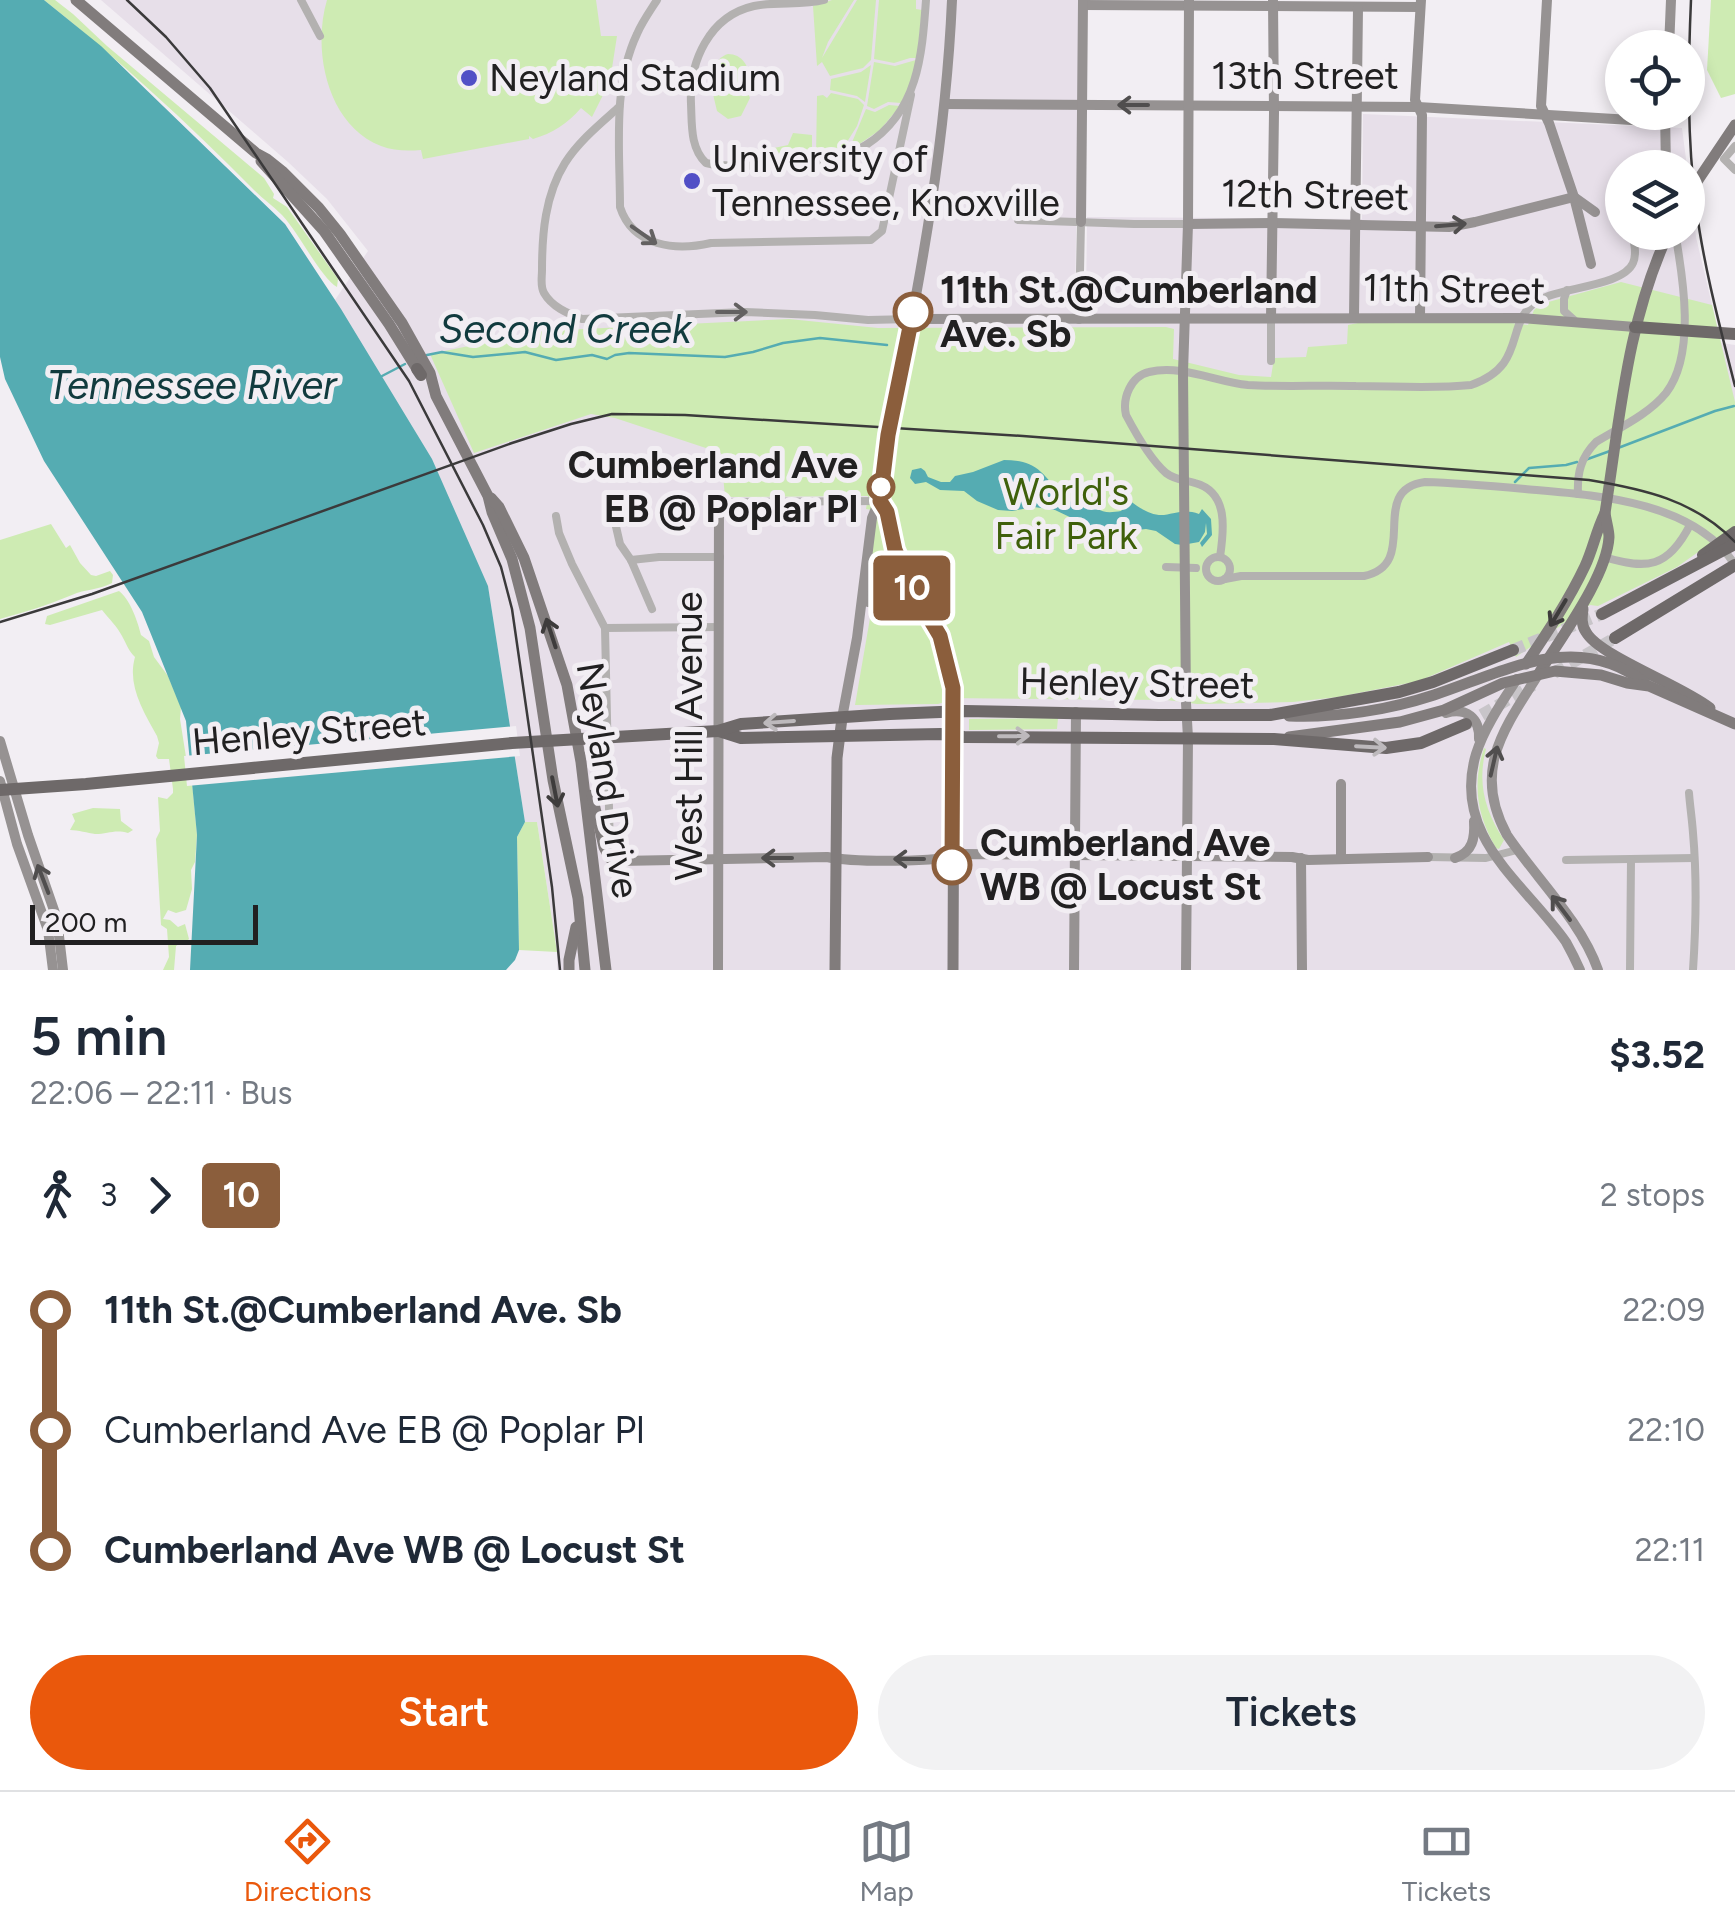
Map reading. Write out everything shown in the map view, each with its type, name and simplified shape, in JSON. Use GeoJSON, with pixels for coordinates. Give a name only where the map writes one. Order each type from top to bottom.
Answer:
{"type":"FeatureCollection","features":[{"type":"Feature","properties":{"kind":"highway"},"geometry":{"type":"LineString","coordinates":[[1635,327],[1735,334]]}},
{"type":"Feature","properties":{"kind":"highway"},"geometry":{"type":"LineString","coordinates":[[1715,552],[1735,532]]}},
{"type":"Feature","properties":{"kind":"highway"},"geometry":{"type":"LineString","coordinates":[[1602,614],[1735,544]]}},
{"type":"Feature","properties":{"kind":"highway"},"geometry":{"type":"LineString","coordinates":[[1615,638],[1727,575],[1735,565]]}},
{"type":"Feature","properties":{"kind":"highway"},"geometry":{"type":"LineString","coordinates":[[1270,715],[1399,692],[1513,650]]}},
{"type":"Feature","properties":{"kind":"highway","name":"Henley Street"},"geometry":{"type":"LineString","coordinates":[[4,788],[86,784],[512,743],[711,732],[741,724],[954,711],[1270,715]]}},
{"type":"Feature","properties":{"kind":"highway"},"geometry":{"type":"LineString","coordinates":[[1274,738],[1368,748],[1405,747],[1466,724]]}},
{"type":"Feature","properties":{"kind":"highway","name":"Henley Street"},"geometry":{"type":"LineString","coordinates":[[711,732],[741,738],[1274,738]]}},
{"type":"Feature","properties":{"kind":"main road","name":"Neyland Drive"},"geometry":{"type":"LineString","coordinates":[[76,0],[256,154],[324,231],[408,344],[436,396],[488,496],[512,559],[530,628],[553,780],[578,898],[585,970]]}},
{"type":"Feature","properties":{"kind":"main road"},"geometry":{"type":"LineString","coordinates":[[1705,169],[1735,125]]}},
{"type":"Feature","properties":{"kind":"main road"},"geometry":{"type":"LineString","coordinates":[[1662,250],[1635,327],[1627,368],[1605,514],[1609,537],[1581,616],[1595,643],[1695,696],[1721,717]]}},
{"type":"Feature","properties":{"kind":"main road","name":"Neyland Drive"},"geometry":{"type":"LineString","coordinates":[[488,496],[498,506],[524,558],[570,698],[606,970]]}},
{"type":"Feature","properties":{"kind":"main road"},"geometry":{"type":"LineString","coordinates":[[1517,678],[1578,580],[1605,514]]}},
{"type":"Feature","properties":{"kind":"main road"},"geometry":{"type":"LineString","coordinates":[[1590,552],[1604,556]]}},
{"type":"Feature","properties":{"kind":"main road"},"geometry":{"type":"LineString","coordinates":[[1538,675],[1590,589]]}},
{"type":"Feature","properties":{"kind":"main road","name":"Henley Street"},"geometry":{"type":"LineString","coordinates":[[1270,715],[1323,716],[1394,706],[1549,657],[1604,661],[1632,673],[1649,686]]}},
{"type":"Feature","properties":{"kind":"main road","name":"Henley Street"},"geometry":{"type":"LineString","coordinates":[[1274,738],[1377,726],[1444,710],[1517,678],[1555,670],[1574,670],[1649,686]]}},
{"type":"Feature","properties":{"kind":"main road"},"geometry":{"type":"LineString","coordinates":[[1649,686],[1735,724]]}},
{"type":"Feature","properties":{"kind":"main road"},"geometry":{"type":"LineString","coordinates":[[570,698],[581,724],[594,807],[610,858]]}},
{"type":"Feature","properties":{"kind":"main road"},"geometry":{"type":"LineString","coordinates":[[953,970],[954,711]]}},
{"type":"Feature","properties":{"kind":"main road"},"geometry":{"type":"LineString","coordinates":[[836,970],[836,758],[842,718]]}},
{"type":"Feature","properties":{"kind":"main road"},"geometry":{"type":"LineString","coordinates":[[569,970],[578,898]]}},
{"type":"Feature","properties":{"kind":"street"},"geometry":{"type":"LineString","coordinates":[[300,0],[320,36]]}},
{"type":"Feature","properties":{"kind":"street"},"geometry":{"type":"LineString","coordinates":[[657,0],[635,37],[624,76],[620,107],[620,207],[636,231],[651,242],[676,248],[711,243],[872,240],[882,231],[921,60],[926,0]]}},
{"type":"Feature","properties":{"kind":"street"},"geometry":{"type":"LineString","coordinates":[[824,0],[752,6],[715,30],[697,56],[692,75],[694,147],[702,160],[724,165],[827,162],[876,138],[897,118],[911,95]]}},
{"type":"Feature","properties":{"kind":"street"},"geometry":{"type":"LineString","coordinates":[[842,718],[872,518],[880,501],[888,435],[912,320],[945,104],[952,0]]}},
{"type":"Feature","properties":{"kind":"street"},"geometry":{"type":"LineString","coordinates":[[1546,0],[1541,106],[1574,197],[1591,264]]}},
{"type":"Feature","properties":{"kind":"street"},"geometry":{"type":"LineString","coordinates":[[1669,30],[1671,0]]}},
{"type":"Feature","properties":{"kind":"street"},"geometry":{"type":"LineString","coordinates":[[1079,320],[1083,2],[1273,3],[1358,8],[1421,4],[1415,100],[1422,115],[1420,317]]}},
{"type":"Feature","properties":{"kind":"street"},"geometry":{"type":"LineString","coordinates":[[1186,970],[1188,738],[1183,420],[1189,3]]}},
{"type":"Feature","properties":{"kind":"street"},"geometry":{"type":"LineString","coordinates":[[1271,361],[1273,3]]}},
{"type":"Feature","properties":{"kind":"street"},"geometry":{"type":"LineString","coordinates":[[1354,317],[1358,8]]}},
{"type":"Feature","properties":{"kind":"street","name":"13th Street"},"geometry":{"type":"LineString","coordinates":[[945,104],[1418,107],[1605,116]]}},
{"type":"Feature","properties":{"kind":"street"},"geometry":{"type":"LineString","coordinates":[[620,107],[580,143],[556,179],[542,245],[541,289],[552,303],[582,319],[745,312],[912,320]]}},
{"type":"Feature","properties":{"kind":"street"},"geometry":{"type":"LineString","coordinates":[[1735,146],[1724,159],[1735,170]]}},
{"type":"Feature","properties":{"kind":"street"},"geometry":{"type":"LineString","coordinates":[[1574,197],[1597,214]]}},
{"type":"Feature","properties":{"kind":"street","name":"12th Street"},"geometry":{"type":"LineString","coordinates":[[1018,220],[1449,227],[1574,197]]}},
{"type":"Feature","properties":{"kind":"street"},"geometry":{"type":"LineString","coordinates":[[1224,579],[1230,573],[1224,559],[1220,502],[1199,484],[1165,472],[1130,423],[1125,411],[1128,392],[1139,376],[1151,371],[1184,372],[1245,384],[1472,385],[1503,366],[1529,306],[1546,296],[1621,276],[1631,267],[1634,250]]}},
{"type":"Feature","properties":{"kind":"street"},"geometry":{"type":"LineString","coordinates":[[1578,494],[1577,474],[1588,450],[1654,405],[1668,390],[1678,368],[1684,342],[1683,286],[1676,250]]}},
{"type":"Feature","properties":{"kind":"street"},"geometry":{"type":"LineString","coordinates":[[1568,290],[1564,311],[1577,323]]}},
{"type":"Feature","properties":{"kind":"street","name":"11th Street"},"geometry":{"type":"LineString","coordinates":[[912,320],[1420,317],[1521,318],[1635,327]]}},
{"type":"Feature","properties":{"kind":"street"},"geometry":{"type":"LineString","coordinates":[[1249,576],[1224,559],[1210,560],[1206,571],[1213,580],[1235,576],[1249,576],[1364,576],[1376,572],[1392,556],[1395,506],[1408,487],[1416,483],[1453,482],[1578,494],[1652,509],[1690,525],[1714,542],[1735,565]]}},
{"type":"Feature","properties":{"kind":"street"},"geometry":{"type":"LineString","coordinates":[[719,502],[880,501]]}},
{"type":"Feature","properties":{"kind":"street"},"geometry":{"type":"LineString","coordinates":[[880,501],[912,589],[940,636],[953,688],[954,711]]}},
{"type":"Feature","properties":{"kind":"street","name":"West Hill Avenue"},"geometry":{"type":"LineString","coordinates":[[718,970],[718,858],[711,732],[718,627],[719,502]]}},
{"type":"Feature","properties":{"kind":"street"},"geometry":{"type":"LineString","coordinates":[[556,516],[572,564],[606,628],[610,858],[620,862],[952,858],[961,854],[1495,858],[1518,850]]}},
{"type":"Feature","properties":{"kind":"street"},"geometry":{"type":"LineString","coordinates":[[614,518],[620,544],[652,609]]}},
{"type":"Feature","properties":{"kind":"street"},"geometry":{"type":"LineString","coordinates":[[1604,556],[1633,565],[1657,561],[1674,550],[1690,525]]}},
{"type":"Feature","properties":{"kind":"street"},"geometry":{"type":"LineString","coordinates":[[631,560],[720,556]]}},
{"type":"Feature","properties":{"kind":"street"},"geometry":{"type":"LineString","coordinates":[[1166,567],[1196,568]]}},
{"type":"Feature","properties":{"kind":"street"},"geometry":{"type":"LineString","coordinates":[[857,638],[872,584],[891,577],[912,589]]}},
{"type":"Feature","properties":{"kind":"street"},"geometry":{"type":"LineString","coordinates":[[606,628],[718,627]]}},
{"type":"Feature","properties":{"kind":"street"},"geometry":{"type":"LineString","coordinates":[[1538,675],[1499,740],[1490,781],[1495,809],[1507,835],[1579,932],[1598,970]]}},
{"type":"Feature","properties":{"kind":"street"},"geometry":{"type":"LineString","coordinates":[[1478,749],[1517,678]]}},
{"type":"Feature","properties":{"kind":"street"},"geometry":{"type":"LineString","coordinates":[[1377,726],[1398,728],[1460,710],[1479,727],[1471,782],[1474,835],[1471,846],[1454,858]]}},
{"type":"Feature","properties":{"kind":"street"},"geometry":{"type":"LineString","coordinates":[[1074,970],[1076,712]]}},
{"type":"Feature","properties":{"kind":"street"},"geometry":{"type":"LineString","coordinates":[[0,741],[4,788],[28,835],[63,970]]}},
{"type":"Feature","properties":{"kind":"street"},"geometry":{"type":"LineString","coordinates":[[1341,784],[1341,859]]}},
{"type":"Feature","properties":{"kind":"street"},"geometry":{"type":"LineString","coordinates":[[1690,793],[1693,970]]}},
{"type":"Feature","properties":{"kind":"street"},"geometry":{"type":"LineString","coordinates":[[1474,815],[1495,858],[1566,943],[1580,970]]}},
{"type":"Feature","properties":{"kind":"street"},"geometry":{"type":"LineString","coordinates":[[1301,858],[1302,970]]}},
{"type":"Feature","properties":{"kind":"street"},"geometry":{"type":"LineString","coordinates":[[1566,860],[1694,858]]}},
{"type":"Feature","properties":{"kind":"street"},"geometry":{"type":"LineString","coordinates":[[1630,860],[1630,970]]}},
{"type":"Feature","properties":{"kind":"street"},"geometry":{"type":"LineString","coordinates":[[51,922],[53,970]]}},
{"type":"Feature","properties":{"kind":"shaded area"},"geometry":{"type":"Polygon","coordinates":[[[101,0],[1079,0],[1075,311],[1091,310],[1086,303],[1087,217],[1362,219],[1363,114],[1605,125],[1605,130],[1682,130],[1685,150],[1605,150],[1605,250],[1699,250],[1721,343],[1735,345],[1735,970],[557,970],[537,822],[525,822],[488,586],[335,300],[368,251],[327,199],[101,0]]]}},
{"type":"Feature","properties":{"kind":"green space"},"geometry":{"type":"Polygon","coordinates":[[[44,0],[55,0],[73,14],[264,178],[273,198],[287,207],[338,279],[337,287],[282,215],[152,92],[44,0]]]}},
{"type":"Feature","properties":{"kind":"green space","name":"Neyland Stadium"},"geometry":{"type":"Polygon","coordinates":[[[327,0],[596,0],[601,36],[617,36],[610,81],[592,117],[581,108],[559,127],[533,139],[529,136],[423,159],[421,150],[391,149],[363,136],[336,104],[323,63],[327,0]]]}},
{"type":"Feature","properties":{"kind":"green space"},"geometry":{"type":"Polygon","coordinates":[[[832,0],[854,0],[822,58],[857,0],[876,0],[871,60],[863,68],[830,76],[822,62],[817,66],[813,6],[832,0]]]}},
{"type":"Feature","properties":{"kind":"green space"},"geometry":{"type":"Polygon","coordinates":[[[879,0],[916,0],[916,9],[922,10],[917,58],[894,63],[874,59],[879,0]]]}},
{"type":"Feature","properties":{"kind":"green space"},"geometry":{"type":"Polygon","coordinates":[[[1711,0],[1735,0],[1735,94],[1721,98],[1707,70],[1711,0]]]}},
{"type":"Feature","properties":{"kind":"green space"},"geometry":{"type":"Polygon","coordinates":[[[728,54],[744,62],[750,79],[745,84],[712,85],[715,66],[728,54]]]}},
{"type":"Feature","properties":{"kind":"green space"},"geometry":{"type":"Polygon","coordinates":[[[916,60],[901,103],[888,102],[874,109],[867,106],[874,62],[895,66],[916,60]]]}},
{"type":"Feature","properties":{"kind":"green space"},"geometry":{"type":"Polygon","coordinates":[[[871,65],[865,102],[857,96],[830,90],[831,79],[861,72],[871,65]]]}},
{"type":"Feature","properties":{"kind":"green space"},"geometry":{"type":"Polygon","coordinates":[[[746,89],[750,98],[741,116],[728,119],[717,111],[712,90],[746,89]]]}},
{"type":"Feature","properties":{"kind":"green space"},"geometry":{"type":"Polygon","coordinates":[[[831,93],[858,99],[864,105],[842,150],[840,147],[829,153],[830,157],[816,157],[817,96],[827,98],[831,93]]]}},
{"type":"Feature","properties":{"kind":"green space"},"geometry":{"type":"Polygon","coordinates":[[[889,105],[900,106],[880,130],[852,149],[866,109],[875,112],[889,105]]]}},
{"type":"Feature","properties":{"kind":"green space"},"geometry":{"type":"Polygon","coordinates":[[[793,133],[812,135],[812,157],[784,158],[774,148],[788,145],[793,133]]]}},
{"type":"Feature","properties":{"kind":"green space","name":"World's Fair Park"},"geometry":{"type":"Polygon","coordinates":[[[1621,282],[1712,305],[1735,402],[1735,526],[1677,567],[1598,606],[1590,605],[1516,657],[1509,642],[1419,681],[1293,702],[1197,704],[1167,700],[947,698],[938,704],[855,705],[874,595],[869,578],[877,511],[866,509],[868,496],[725,497],[721,453],[615,418],[591,414],[474,453],[430,354],[542,331],[789,319],[878,328],[1166,327],[1174,329],[1173,359],[1239,375],[1271,377],[1274,358],[1306,357],[1308,347],[1347,344],[1348,325],[1528,325],[1541,304],[1621,282]]]}},
{"type":"Feature","properties":{"kind":"green space"},"geometry":{"type":"Polygon","coordinates":[[[51,524],[66,548],[70,545],[91,575],[110,571],[112,583],[0,619],[0,540],[51,524]]]}},
{"type":"Feature","properties":{"kind":"green space"},"geometry":{"type":"Polygon","coordinates":[[[119,591],[168,676],[181,707],[186,757],[190,761],[197,835],[192,889],[186,910],[168,910],[163,919],[178,927],[185,924],[189,939],[176,946],[174,970],[163,970],[169,957],[167,929],[161,925],[156,839],[160,831],[158,797],[167,799],[173,789],[169,759],[156,756],[157,736],[135,688],[135,657],[102,610],[45,624],[47,616],[119,591]]]}},
{"type":"Feature","properties":{"kind":"green space"},"geometry":{"type":"Polygon","coordinates":[[[1058,718],[1057,729],[969,730],[969,719],[1058,718]]]}},
{"type":"Feature","properties":{"kind":"green space"},"geometry":{"type":"Polygon","coordinates":[[[1484,748],[1483,785],[1492,818],[1504,840],[1499,849],[1484,824],[1478,799],[1484,748]]]}},
{"type":"Feature","properties":{"kind":"green space"},"geometry":{"type":"Polygon","coordinates":[[[93,808],[120,809],[121,821],[133,830],[95,834],[70,830],[75,821],[72,814],[93,808]]]}},
{"type":"Feature","properties":{"kind":"green space"},"geometry":{"type":"Polygon","coordinates":[[[525,822],[537,822],[557,952],[519,950],[517,837],[525,822]]]}},
{"type":"Feature","properties":{"kind":"water","name":"Tennessee River"},"geometry":{"type":"Polygon","coordinates":[[[0,0],[44,0],[101,46],[285,224],[432,459],[488,586],[525,822],[517,837],[519,950],[506,970],[190,970],[197,835],[186,721],[142,612],[44,461],[5,379],[0,357],[0,0]]]}},
{"type":"Feature","properties":{"kind":"water"},"geometry":{"type":"Polygon","coordinates":[[[1004,460],[1033,466],[1067,500],[1092,501],[1104,512],[1121,511],[1130,501],[1159,515],[1199,514],[1202,509],[1211,519],[1212,535],[1202,547],[1206,523],[1199,542],[1182,545],[1146,529],[1111,533],[1055,510],[998,510],[964,491],[940,490],[926,482],[915,484],[910,478],[912,470],[921,468],[928,477],[950,482],[955,476],[1004,460]]]}},
{"type":"Feature","properties":{"kind":"pier"},"geometry":{"type":"Polygon","coordinates":[[[516,726],[520,756],[187,786],[184,756],[516,726]]]}},
{"type":"Feature","properties":{"kind":"waterway","name":"Second Creek"},"geometry":{"type":"LineString","coordinates":[[427,355],[442,352],[473,357],[525,352],[556,360],[592,355],[607,359],[629,353],[725,357],[820,338],[887,345]]}},
{"type":"Feature","properties":{"kind":"waterway","name":"Second Creek"},"geometry":{"type":"LineString","coordinates":[[382,376],[405,364]]}},
{"type":"Feature","properties":{"kind":"waterway","name":"Second Creek"},"geometry":{"type":"LineString","coordinates":[[1618,448],[1734,406]]}},
{"type":"Feature","properties":{"kind":"waterway","name":"Second Creek"},"geometry":{"type":"LineString","coordinates":[[1585,460],[1610,451]]}},
{"type":"Feature","properties":{"kind":"waterway","name":"Second Creek"},"geometry":{"type":"LineString","coordinates":[[1515,482],[1529,468],[1577,462]]}},
{"type":"Feature","properties":{"kind":"tunnel"},"geometry":{"type":"LineString","coordinates":[[1513,650],[1602,614]]}},
{"type":"Feature","properties":{"kind":"tunnel"},"geometry":{"type":"LineString","coordinates":[[1554,673],[1615,638]]}},
{"type":"Feature","properties":{"kind":"tunnel"},"geometry":{"type":"LineString","coordinates":[[1466,724],[1533,685]]}},
{"type":"Feature","properties":{"kind":"railway"},"geometry":{"type":"LineString","coordinates":[[127,0],[210,88],[409,381],[483,525],[501,567],[512,609],[552,887],[560,970]]}},
{"type":"Feature","properties":{"kind":"railway"},"geometry":{"type":"LineString","coordinates":[[1691,0],[1689,104],[1696,207],[1735,386]]}},
{"type":"Feature","properties":{"kind":"railway"},"geometry":{"type":"LineString","coordinates":[[0,622],[92,594],[512,443],[612,414],[1023,436],[1589,480],[1648,492],[1685,506],[1735,542]]}},
{"type":"Feature","properties":{"kind":"bus line","name":"10"},"geometry":{"type":"LineString","coordinates":[[913,312],[888,435],[880,501],[912,589],[940,636],[953,688],[952,865]]}},
{"type":"Feature","properties":{"kind":"place","name":"Neyland Stadium"},"geometry":{"type":"Point","coordinates":[469,78]}},
{"type":"Feature","properties":{"kind":"place","name":"University of Tennessee, Knoxville"},"geometry":{"type":"Point","coordinates":[692,181]}},
{"type":"Feature","properties":{"kind":"place","name":"11th St.@Cumberland Ave. Sb"},"geometry":{"type":"Point","coordinates":[913,312]}},
{"type":"Feature","properties":{"kind":"place","name":"Cumberland Ave EB @ Poplar Pl"},"geometry":{"type":"Point","coordinates":[881,487]}},
{"type":"Feature","properties":{"kind":"place","name":"Cumberland Ave WB @ Locust St"},"geometry":{"type":"Point","coordinates":[952,865]}}]}
